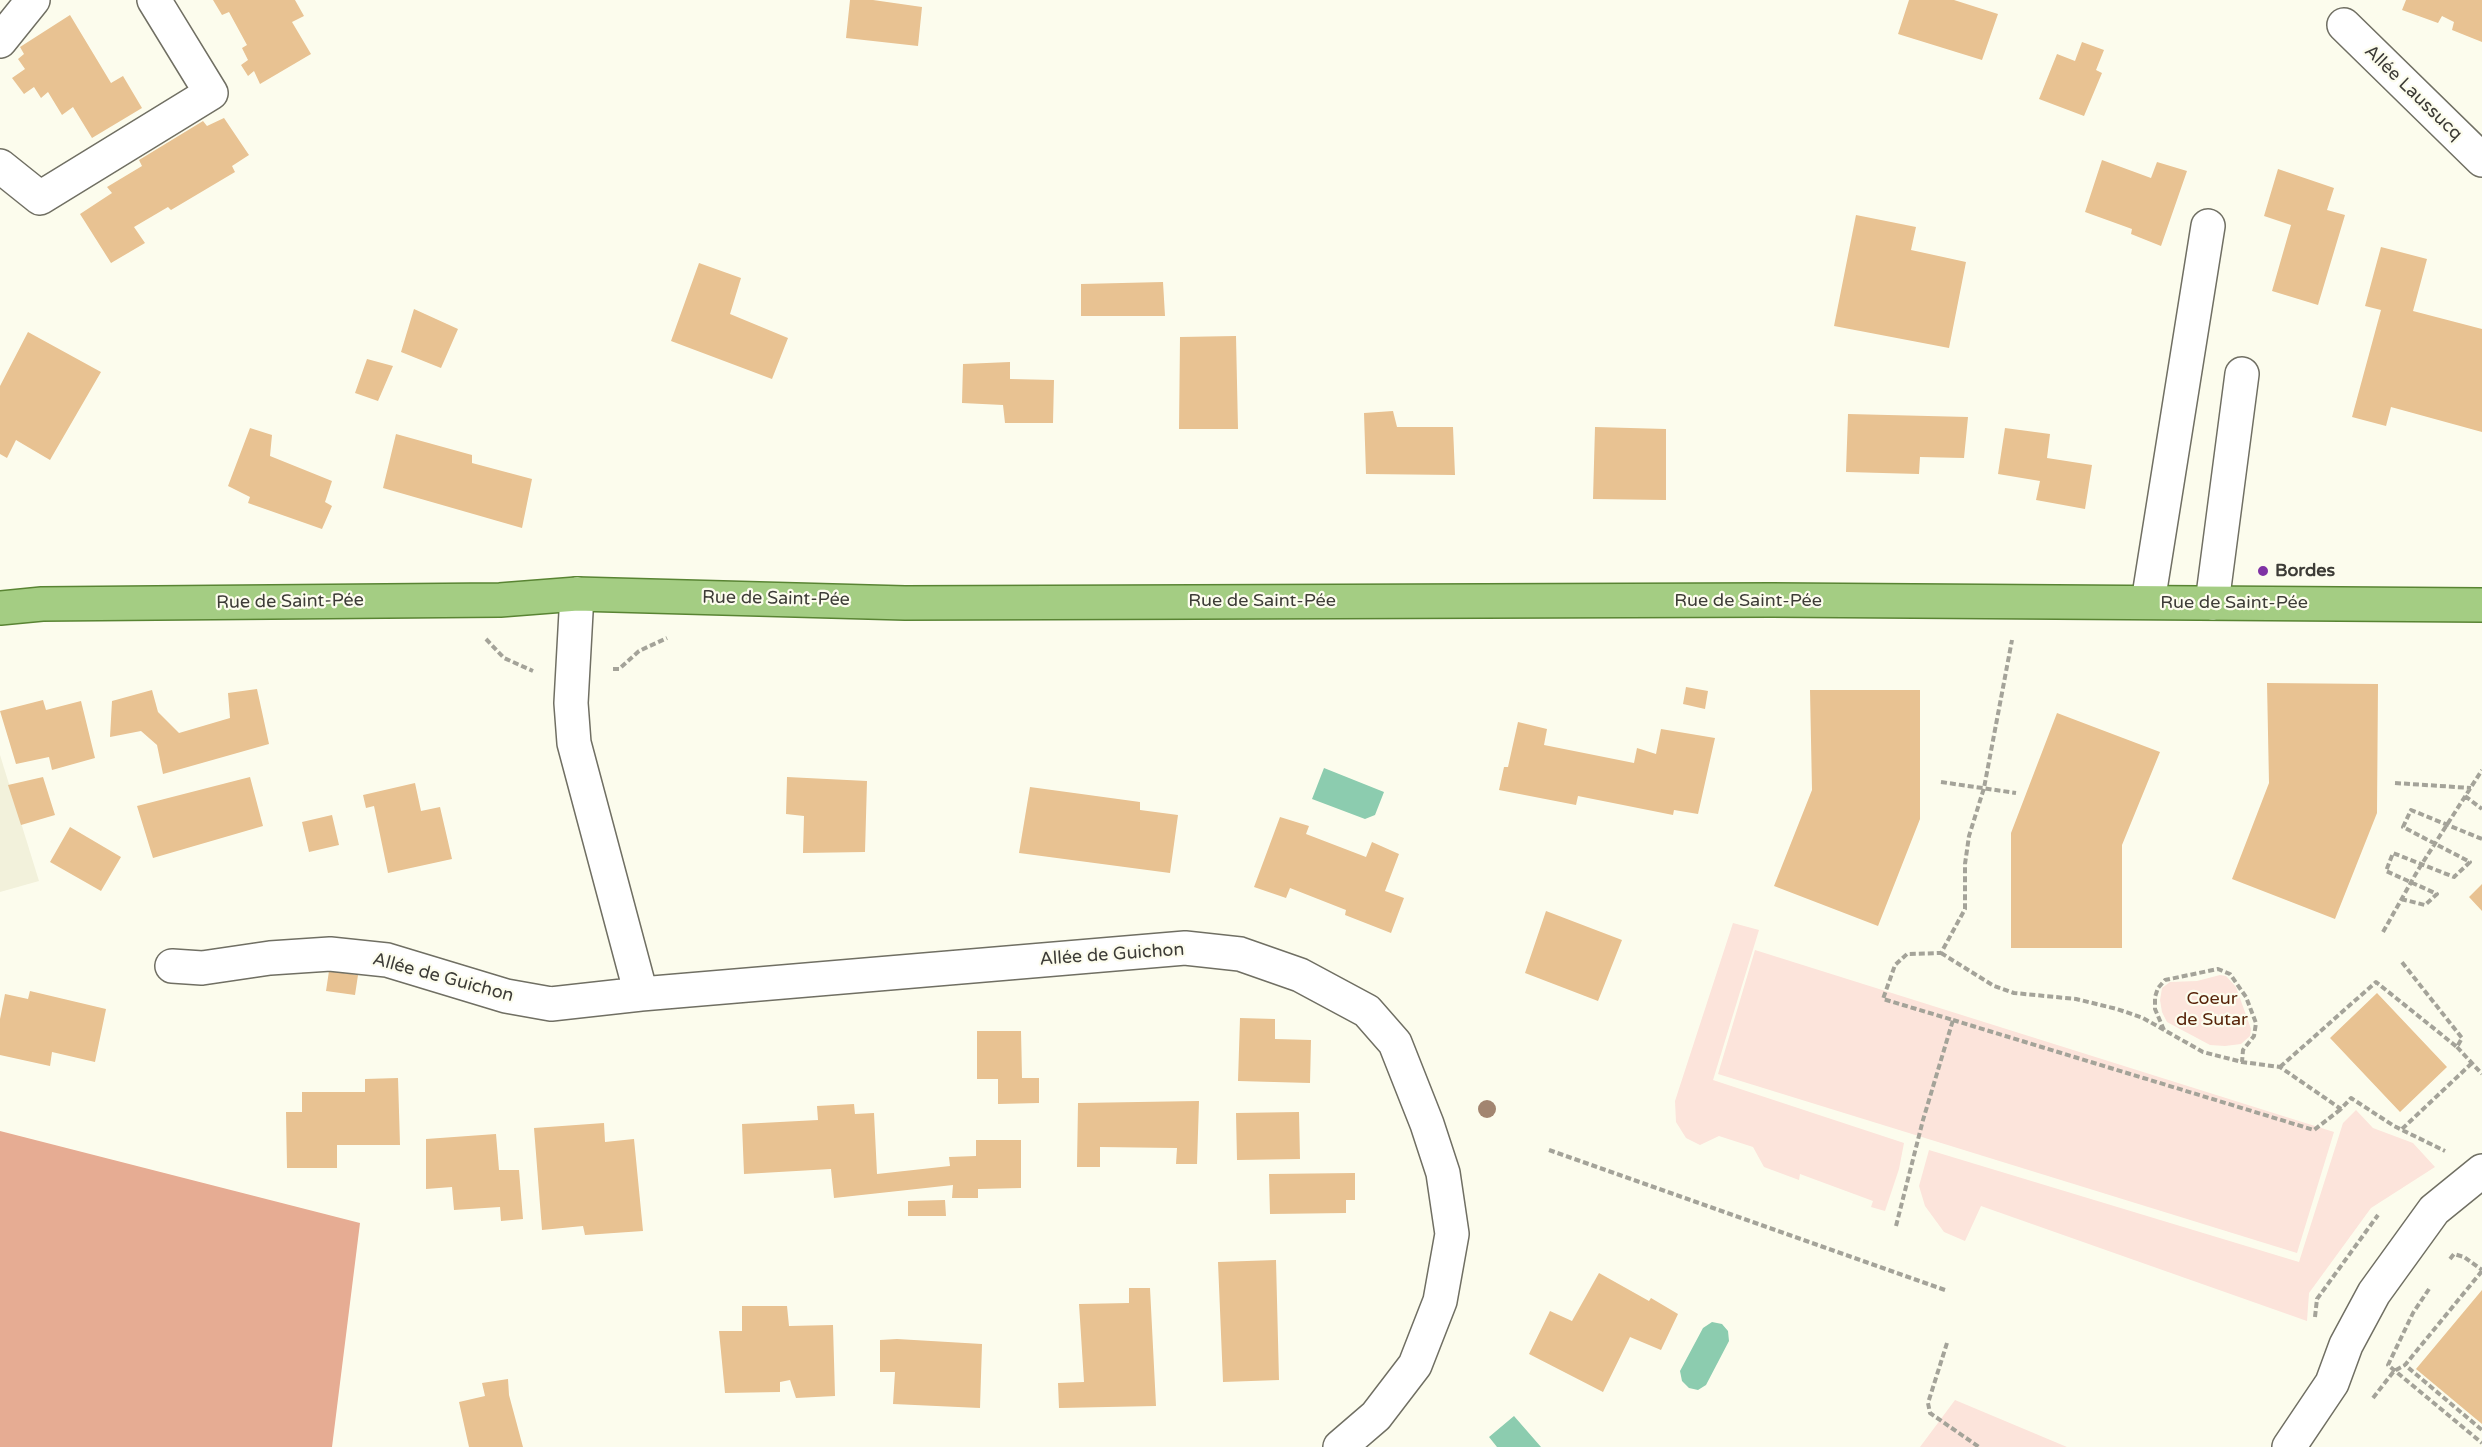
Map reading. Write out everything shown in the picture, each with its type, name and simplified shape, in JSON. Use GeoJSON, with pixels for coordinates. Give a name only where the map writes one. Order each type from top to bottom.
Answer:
{"type":"FeatureCollection","features":[{"type":"Feature","properties":{"kind":"main road","name":"Rue de Saint-Pée"},"geometry":{"type":"LineString","coordinates":[[0,608],[42,604],[500,600],[577,594],[905,603],[1244,600],[2482,605]]}},
{"type":"Feature","properties":{"kind":"street"},"geometry":{"type":"LineString","coordinates":[[0,40],[33,0]]}},
{"type":"Feature","properties":{"kind":"street"},"geometry":{"type":"LineString","coordinates":[[0,166],[40,198],[211,93],[154,0]]}},
{"type":"Feature","properties":{"kind":"street","name":"Allée Laussucq"},"geometry":{"type":"LineString","coordinates":[[2344,25],[2482,160]]}},
{"type":"Feature","properties":{"kind":"street"},"geometry":{"type":"LineString","coordinates":[[2148,602],[2208,226]]}},
{"type":"Feature","properties":{"kind":"street"},"geometry":{"type":"LineString","coordinates":[[2212,603],[2242,374]]}},
{"type":"Feature","properties":{"kind":"street"},"geometry":{"type":"LineString","coordinates":[[577,594],[572,703],[574,743],[641,994]]}},
{"type":"Feature","properties":{"kind":"street","name":"Allée de Guichon"},"geometry":{"type":"LineString","coordinates":[[172,966],[202,968],[270,958],[330,954],[387,960],[506,996],[551,1004],[641,994],[1185,948],[1240,954],[1290,972],[1367,1011],[1395,1043],[1428,1124],[1443,1173],[1452,1234],[1440,1301],[1415,1365],[1376,1416],[1340,1447]]}},
{"type":"Feature","properties":{"kind":"street"},"geometry":{"type":"LineString","coordinates":[[2289,1447],[2332,1383],[2346,1345],[2374,1293],[2434,1210],[2482,1171]]}},
{"type":"Feature","properties":{"kind":"path"},"geometry":{"type":"LineString","coordinates":[[1941,953],[1965,909],[1965,864],[1969,836],[1984,788],[2014,629]]}},
{"type":"Feature","properties":{"kind":"path"},"geometry":{"type":"LineString","coordinates":[[2383,932],[2422,864],[2482,772]]}},
{"type":"Feature","properties":{"kind":"path"},"geometry":{"type":"LineString","coordinates":[[1941,782],[2016,793]]}},
{"type":"Feature","properties":{"kind":"path"},"geometry":{"type":"LineString","coordinates":[[2395,783],[2470,788]]}},
{"type":"Feature","properties":{"kind":"path"},"geometry":{"type":"LineString","coordinates":[[2465,796],[2482,809]]}},
{"type":"Feature","properties":{"kind":"path"},"geometry":{"type":"LineString","coordinates":[[2401,899],[2425,904],[2438,894],[2386,871],[2394,853],[2454,877],[2470,862],[2403,827],[2411,810],[2482,839]]}},
{"type":"Feature","properties":{"kind":"path"},"geometry":{"type":"LineString","coordinates":[[2342,1109],[2280,1067],[2242,1062],[2203,1052],[2143,1018],[2117,1009],[2076,999],[2014,993],[1995,986],[1941,953],[1907,954],[1895,965],[1883,999],[2314,1130],[2342,1109],[2351,1098],[2402,1129],[2443,1149]]}},
{"type":"Feature","properties":{"kind":"path"},"geometry":{"type":"LineString","coordinates":[[2401,961],[2462,1038],[2457,1047]]}},
{"type":"Feature","properties":{"kind":"path"},"geometry":{"type":"LineString","coordinates":[[2165,1032],[2155,1009],[2158,988],[2165,980],[2218,969],[2230,974],[2246,997],[2256,1023],[2254,1036],[2243,1050],[2242,1062]]}},
{"type":"Feature","properties":{"kind":"path"},"geometry":{"type":"LineString","coordinates":[[2280,1067],[2376,982],[2457,1047],[2482,1074]]}},
{"type":"Feature","properties":{"kind":"path"},"geometry":{"type":"LineString","coordinates":[[1896,1226],[1923,1120],[1953,1020]]}},
{"type":"Feature","properties":{"kind":"path"},"geometry":{"type":"LineString","coordinates":[[2402,1129],[2472,1063]]}},
{"type":"Feature","properties":{"kind":"path"},"geometry":{"type":"LineString","coordinates":[[1549,1150],[1946,1290]]}},
{"type":"Feature","properties":{"kind":"path"},"geometry":{"type":"LineString","coordinates":[[2373,1398],[2394,1371],[2405,1365],[2482,1270],[2464,1257],[2454,1254],[2447,1263]]}},
{"type":"Feature","properties":{"kind":"path"},"geometry":{"type":"LineString","coordinates":[[2430,1288],[2413,1313],[2388,1365],[2482,1443]]}},
{"type":"Feature","properties":{"kind":"path"},"geometry":{"type":"LineString","coordinates":[[1947,1343],[1928,1403],[1930,1413],[1979,1447]]}},
{"type":"Feature","properties":{"kind":"path"},"geometry":{"type":"LineString","coordinates":[[2405,1365],[2482,1430]]}},
{"type":"Feature","properties":{"kind":"shaded area"},"geometry":{"type":"Polygon","coordinates":[[[0,755],[39,881],[0,892],[0,755]]]}},
{"type":"Feature","properties":{"kind":"shaded area"},"geometry":{"type":"Polygon","coordinates":[[[1324,768],[1384,792],[1375,815],[1365,819],[1312,799],[1324,768]]]}},
{"type":"Feature","properties":{"kind":"shaded area"},"geometry":{"type":"Polygon","coordinates":[[[0,1131],[360,1223],[332,1447],[0,1447],[0,1131]]]}},
{"type":"Feature","properties":{"kind":"shaded area"},"geometry":{"type":"Polygon","coordinates":[[[1712,1322],[1722,1324],[1728,1331],[1729,1341],[1706,1385],[1698,1390],[1689,1388],[1682,1381],[1680,1371],[1703,1328],[1712,1322]]]}},
{"type":"Feature","properties":{"kind":"shaded area"},"geometry":{"type":"Polygon","coordinates":[[[1514,1416],[1541,1447],[1497,1447],[1489,1437],[1514,1416]]]}},
{"type":"Feature","properties":{"kind":"green space"},"geometry":{"type":"Polygon","coordinates":[[[1733,923],[1759,930],[1713,1080],[1904,1143],[1899,1169],[1885,1211],[1871,1207],[1873,1201],[1800,1174],[1799,1180],[1764,1167],[1753,1147],[1719,1136],[1700,1145],[1686,1138],[1676,1122],[1675,1101],[1733,923]]]}},
{"type":"Feature","properties":{"kind":"green space"},"geometry":{"type":"Polygon","coordinates":[[[1755,950],[2334,1132],[2297,1253],[1718,1074],[1755,950]]]}},
{"type":"Feature","properties":{"kind":"green space","name":"Coeur de Sutar"},"geometry":{"type":"Polygon","coordinates":[[[2220,975],[2226,976],[2236,987],[2251,1029],[2250,1036],[2241,1044],[2210,1045],[2167,1022],[2162,1012],[2160,1000],[2162,988],[2170,982],[2197,981],[2220,975]]]}},
{"type":"Feature","properties":{"kind":"green space"},"geometry":{"type":"Polygon","coordinates":[[[2356,1110],[2373,1128],[2413,1143],[2435,1167],[2371,1208],[2309,1293],[2307,1321],[1981,1206],[1965,1241],[1944,1232],[1925,1206],[1919,1186],[1929,1150],[2299,1262],[2343,1123],[2356,1110]]]}},
{"type":"Feature","properties":{"kind":"green space"},"geometry":{"type":"Polygon","coordinates":[[[1955,1400],[2067,1447],[1920,1447],[1955,1400]]]}},
{"type":"Feature","properties":{"kind":"building"},"geometry":{"type":"Polygon","coordinates":[[[213,0],[295,0],[304,16],[292,22],[311,54],[260,84],[254,71],[248,76],[241,65],[248,60],[242,48],[247,45],[229,12],[222,15],[213,0]]]}},
{"type":"Feature","properties":{"kind":"building"},"geometry":{"type":"Polygon","coordinates":[[[850,0],[873,0],[922,7],[918,46],[846,38],[850,0]]]}},
{"type":"Feature","properties":{"kind":"building"},"geometry":{"type":"Polygon","coordinates":[[[1909,0],[1954,0],[1998,14],[1982,60],[1898,34],[1909,0]]]}},
{"type":"Feature","properties":{"kind":"building"},"geometry":{"type":"Polygon","coordinates":[[[2406,0],[2482,0],[2482,42],[2452,30],[2454,22],[2442,16],[2438,23],[2402,10],[2406,0]]]}},
{"type":"Feature","properties":{"kind":"building"},"geometry":{"type":"Polygon","coordinates":[[[70,15],[111,83],[123,76],[142,108],[92,138],[73,107],[62,115],[48,92],[41,98],[34,87],[24,94],[12,78],[25,69],[18,59],[24,54],[20,47],[70,15]]]}},
{"type":"Feature","properties":{"kind":"building"},"geometry":{"type":"Polygon","coordinates":[[[2082,42],[2104,50],[2096,70],[2102,73],[2084,116],[2039,99],[2057,54],[2075,61],[2082,42]]]}},
{"type":"Feature","properties":{"kind":"building"},"geometry":{"type":"Polygon","coordinates":[[[224,118],[249,155],[232,166],[235,172],[171,210],[168,207],[134,227],[145,243],[111,263],[80,214],[112,193],[107,187],[142,166],[139,160],[203,121],[207,126],[224,118]]]}},
{"type":"Feature","properties":{"kind":"building"},"geometry":{"type":"Polygon","coordinates":[[[2102,160],[2151,178],[2157,162],[2187,171],[2161,246],[2131,234],[2132,229],[2085,212],[2102,160]]]}},
{"type":"Feature","properties":{"kind":"building"},"geometry":{"type":"Polygon","coordinates":[[[2278,169],[2334,188],[2327,210],[2345,215],[2318,305],[2272,291],[2291,225],[2264,216],[2278,169]]]}},
{"type":"Feature","properties":{"kind":"building"},"geometry":{"type":"Polygon","coordinates":[[[1856,215],[1916,227],[1911,250],[1966,262],[1949,348],[1834,326],[1856,215]]]}},
{"type":"Feature","properties":{"kind":"building"},"geometry":{"type":"Polygon","coordinates":[[[2381,247],[2427,259],[2413,311],[2482,329],[2482,432],[2391,407],[2386,426],[2352,417],[2381,310],[2365,306],[2381,247]]]}},
{"type":"Feature","properties":{"kind":"building"},"geometry":{"type":"Polygon","coordinates":[[[699,263],[741,278],[730,314],[788,338],[772,379],[671,341],[699,263]]]}},
{"type":"Feature","properties":{"kind":"building"},"geometry":{"type":"Polygon","coordinates":[[[1163,282],[1165,316],[1081,316],[1081,284],[1163,282]]]}},
{"type":"Feature","properties":{"kind":"building"},"geometry":{"type":"Polygon","coordinates":[[[414,309],[458,329],[441,368],[401,352],[414,309]]]}},
{"type":"Feature","properties":{"kind":"building"},"geometry":{"type":"Polygon","coordinates":[[[28,332],[101,372],[50,460],[16,440],[7,458],[0,454],[0,386],[28,332]]]}},
{"type":"Feature","properties":{"kind":"building"},"geometry":{"type":"Polygon","coordinates":[[[1236,336],[1238,429],[1179,429],[1180,337],[1236,336]]]}},
{"type":"Feature","properties":{"kind":"building"},"geometry":{"type":"Polygon","coordinates":[[[367,359],[393,366],[378,401],[355,393],[367,359]]]}},
{"type":"Feature","properties":{"kind":"building"},"geometry":{"type":"Polygon","coordinates":[[[1010,362],[1010,379],[1054,380],[1053,423],[1005,423],[1003,405],[962,403],[963,364],[1010,362]]]}},
{"type":"Feature","properties":{"kind":"building"},"geometry":{"type":"Polygon","coordinates":[[[1393,411],[1397,427],[1453,427],[1455,475],[1366,474],[1364,413],[1393,411]]]}},
{"type":"Feature","properties":{"kind":"building"},"geometry":{"type":"Polygon","coordinates":[[[1848,414],[1968,417],[1964,458],[1920,457],[1919,474],[1846,472],[1848,414]]]}},
{"type":"Feature","properties":{"kind":"building"},"geometry":{"type":"Polygon","coordinates":[[[1595,427],[1666,429],[1666,500],[1593,499],[1595,427]]]}},
{"type":"Feature","properties":{"kind":"building"},"geometry":{"type":"Polygon","coordinates":[[[250,428],[272,435],[270,456],[332,481],[325,502],[332,506],[322,529],[248,503],[250,497],[228,486],[250,428]]]}},
{"type":"Feature","properties":{"kind":"building"},"geometry":{"type":"Polygon","coordinates":[[[2005,428],[2050,434],[2047,458],[2092,465],[2085,509],[2036,500],[2040,481],[1998,474],[2005,428]]]}},
{"type":"Feature","properties":{"kind":"building"},"geometry":{"type":"Polygon","coordinates":[[[396,434],[472,455],[472,463],[532,479],[522,528],[383,488],[396,434]]]}},
{"type":"Feature","properties":{"kind":"building"},"geometry":{"type":"Polygon","coordinates":[[[2267,683],[2378,684],[2377,813],[2335,919],[2232,879],[2269,783],[2267,683]]]}},
{"type":"Feature","properties":{"kind":"building"},"geometry":{"type":"Polygon","coordinates":[[[1686,687],[1708,691],[1705,709],[1683,704],[1686,687]]]}},
{"type":"Feature","properties":{"kind":"building"},"geometry":{"type":"Polygon","coordinates":[[[257,689],[269,744],[163,774],[157,745],[141,731],[110,737],[112,701],[152,690],[158,712],[179,733],[230,718],[228,693],[257,689]]]}},
{"type":"Feature","properties":{"kind":"building"},"geometry":{"type":"Polygon","coordinates":[[[1810,690],[1920,690],[1920,819],[1878,926],[1774,886],[1812,790],[1810,690]]]}},
{"type":"Feature","properties":{"kind":"building"},"geometry":{"type":"Polygon","coordinates":[[[43,700],[46,710],[81,701],[95,758],[52,770],[49,757],[16,764],[0,711],[43,700]]]}},
{"type":"Feature","properties":{"kind":"building"},"geometry":{"type":"Polygon","coordinates":[[[2057,713],[2160,752],[2122,845],[2122,948],[2011,948],[2011,833],[2057,713]]]}},
{"type":"Feature","properties":{"kind":"building"},"geometry":{"type":"Polygon","coordinates":[[[1518,722],[1547,729],[1544,745],[1634,763],[1637,748],[1656,754],[1661,729],[1715,738],[1698,814],[1674,810],[1673,815],[1578,796],[1576,805],[1499,790],[1504,767],[1508,767],[1518,722]]]}},
{"type":"Feature","properties":{"kind":"building"},"geometry":{"type":"Polygon","coordinates":[[[43,777],[55,815],[21,825],[8,785],[43,777]]]}},
{"type":"Feature","properties":{"kind":"building"},"geometry":{"type":"Polygon","coordinates":[[[250,777],[263,826],[153,858],[137,806],[250,777]]]}},
{"type":"Feature","properties":{"kind":"building"},"geometry":{"type":"Polygon","coordinates":[[[787,777],[867,781],[865,852],[803,853],[804,816],[786,814],[787,777]]]}},
{"type":"Feature","properties":{"kind":"building"},"geometry":{"type":"Polygon","coordinates":[[[415,783],[421,811],[440,807],[452,859],[388,873],[374,806],[366,808],[363,795],[415,783]]]}},
{"type":"Feature","properties":{"kind":"building"},"geometry":{"type":"Polygon","coordinates":[[[1030,787],[1140,802],[1140,810],[1178,815],[1170,873],[1019,853],[1030,787]]]}},
{"type":"Feature","properties":{"kind":"building"},"geometry":{"type":"Polygon","coordinates":[[[332,815],[339,845],[309,852],[302,822],[332,815]]]}},
{"type":"Feature","properties":{"kind":"building"},"geometry":{"type":"Polygon","coordinates":[[[1280,817],[1309,826],[1306,834],[1366,857],[1372,842],[1399,854],[1385,891],[1404,898],[1391,933],[1345,915],[1346,910],[1290,888],[1286,898],[1254,887],[1280,817]]]}},
{"type":"Feature","properties":{"kind":"building"},"geometry":{"type":"Polygon","coordinates":[[[70,827],[121,857],[101,891],[50,862],[70,827]]]}},
{"type":"Feature","properties":{"kind":"building"},"geometry":{"type":"Polygon","coordinates":[[[2482,884],[2482,911],[2469,897],[2482,884]]]}},
{"type":"Feature","properties":{"kind":"building"},"geometry":{"type":"Polygon","coordinates":[[[1546,911],[1622,940],[1598,1001],[1525,973],[1546,911]]]}},
{"type":"Feature","properties":{"kind":"building"},"geometry":{"type":"Polygon","coordinates":[[[329,971],[358,975],[355,995],[326,991],[329,971]]]}},
{"type":"Feature","properties":{"kind":"building"},"geometry":{"type":"Polygon","coordinates":[[[30,991],[106,1009],[95,1062],[52,1052],[50,1066],[0,1055],[0,1019],[5,994],[28,999],[30,991]]]}},
{"type":"Feature","properties":{"kind":"building"},"geometry":{"type":"Polygon","coordinates":[[[2377,993],[2447,1067],[2400,1112],[2330,1038],[2377,993]]]}},
{"type":"Feature","properties":{"kind":"building"},"geometry":{"type":"Polygon","coordinates":[[[1240,1018],[1275,1019],[1275,1039],[1311,1040],[1310,1083],[1238,1081],[1240,1018]]]}},
{"type":"Feature","properties":{"kind":"building"},"geometry":{"type":"Polygon","coordinates":[[[977,1031],[1021,1031],[1022,1078],[1039,1078],[1039,1103],[998,1104],[998,1079],[977,1079],[977,1031]]]}},
{"type":"Feature","properties":{"kind":"building"},"geometry":{"type":"Polygon","coordinates":[[[398,1078],[400,1145],[337,1145],[337,1168],[287,1168],[286,1112],[302,1112],[302,1092],[365,1092],[365,1079],[398,1078]]]}},
{"type":"Feature","properties":{"kind":"building"},"geometry":{"type":"Polygon","coordinates":[[[1199,1101],[1197,1164],[1176,1164],[1177,1148],[1100,1147],[1100,1167],[1077,1167],[1078,1103],[1199,1101]]]}},
{"type":"Feature","properties":{"kind":"building"},"geometry":{"type":"Polygon","coordinates":[[[854,1104],[855,1114],[874,1113],[877,1174],[950,1166],[949,1157],[976,1156],[976,1140],[1021,1140],[1021,1188],[978,1189],[978,1198],[952,1198],[953,1185],[834,1198],[831,1169],[744,1174],[742,1124],[818,1120],[817,1106],[854,1104]]]}},
{"type":"Feature","properties":{"kind":"building"},"geometry":{"type":"Polygon","coordinates":[[[1299,1112],[1300,1159],[1237,1160],[1236,1113],[1299,1112]]]}},
{"type":"Feature","properties":{"kind":"building"},"geometry":{"type":"Polygon","coordinates":[[[604,1123],[605,1142],[634,1139],[643,1231],[585,1235],[583,1226],[542,1230],[534,1128],[604,1123]]]}},
{"type":"Feature","properties":{"kind":"building"},"geometry":{"type":"Polygon","coordinates":[[[496,1134],[499,1170],[519,1170],[523,1219],[501,1221],[500,1207],[454,1210],[452,1187],[426,1189],[426,1139],[496,1134]]]}},
{"type":"Feature","properties":{"kind":"building"},"geometry":{"type":"Polygon","coordinates":[[[1355,1173],[1355,1200],[1346,1200],[1346,1213],[1270,1214],[1269,1174],[1355,1173]]]}},
{"type":"Feature","properties":{"kind":"building"},"geometry":{"type":"Polygon","coordinates":[[[945,1200],[946,1216],[908,1216],[908,1201],[945,1200]]]}},
{"type":"Feature","properties":{"kind":"building"},"geometry":{"type":"Polygon","coordinates":[[[1276,1260],[1279,1380],[1223,1382],[1218,1262],[1276,1260]]]}},
{"type":"Feature","properties":{"kind":"building"},"geometry":{"type":"Polygon","coordinates":[[[1599,1273],[1649,1301],[1651,1298],[1678,1314],[1661,1350],[1630,1337],[1603,1392],[1529,1354],[1550,1311],[1572,1321],[1599,1273]]]}},
{"type":"Feature","properties":{"kind":"building"},"geometry":{"type":"Polygon","coordinates":[[[1129,1288],[1150,1288],[1156,1406],[1059,1408],[1058,1383],[1084,1382],[1079,1304],[1129,1303],[1129,1288]]]}},
{"type":"Feature","properties":{"kind":"building"},"geometry":{"type":"Polygon","coordinates":[[[2482,1290],[2482,1424],[2416,1369],[2482,1290]]]}},
{"type":"Feature","properties":{"kind":"building"},"geometry":{"type":"Polygon","coordinates":[[[742,1306],[787,1306],[789,1326],[833,1325],[835,1396],[796,1398],[790,1380],[780,1382],[780,1392],[725,1393],[719,1331],[742,1331],[742,1306]]]}},
{"type":"Feature","properties":{"kind":"building"},"geometry":{"type":"Polygon","coordinates":[[[880,1340],[982,1344],[980,1408],[893,1404],[895,1372],[880,1372],[880,1340]]]}},
{"type":"Feature","properties":{"kind":"building"},"geometry":{"type":"Polygon","coordinates":[[[508,1379],[509,1395],[523,1447],[469,1447],[459,1402],[485,1396],[482,1383],[508,1379]]]}},
{"type":"Feature","properties":{"kind":"place","name":"Bordes"},"geometry":{"type":"Point","coordinates":[2263,571]}}]}
